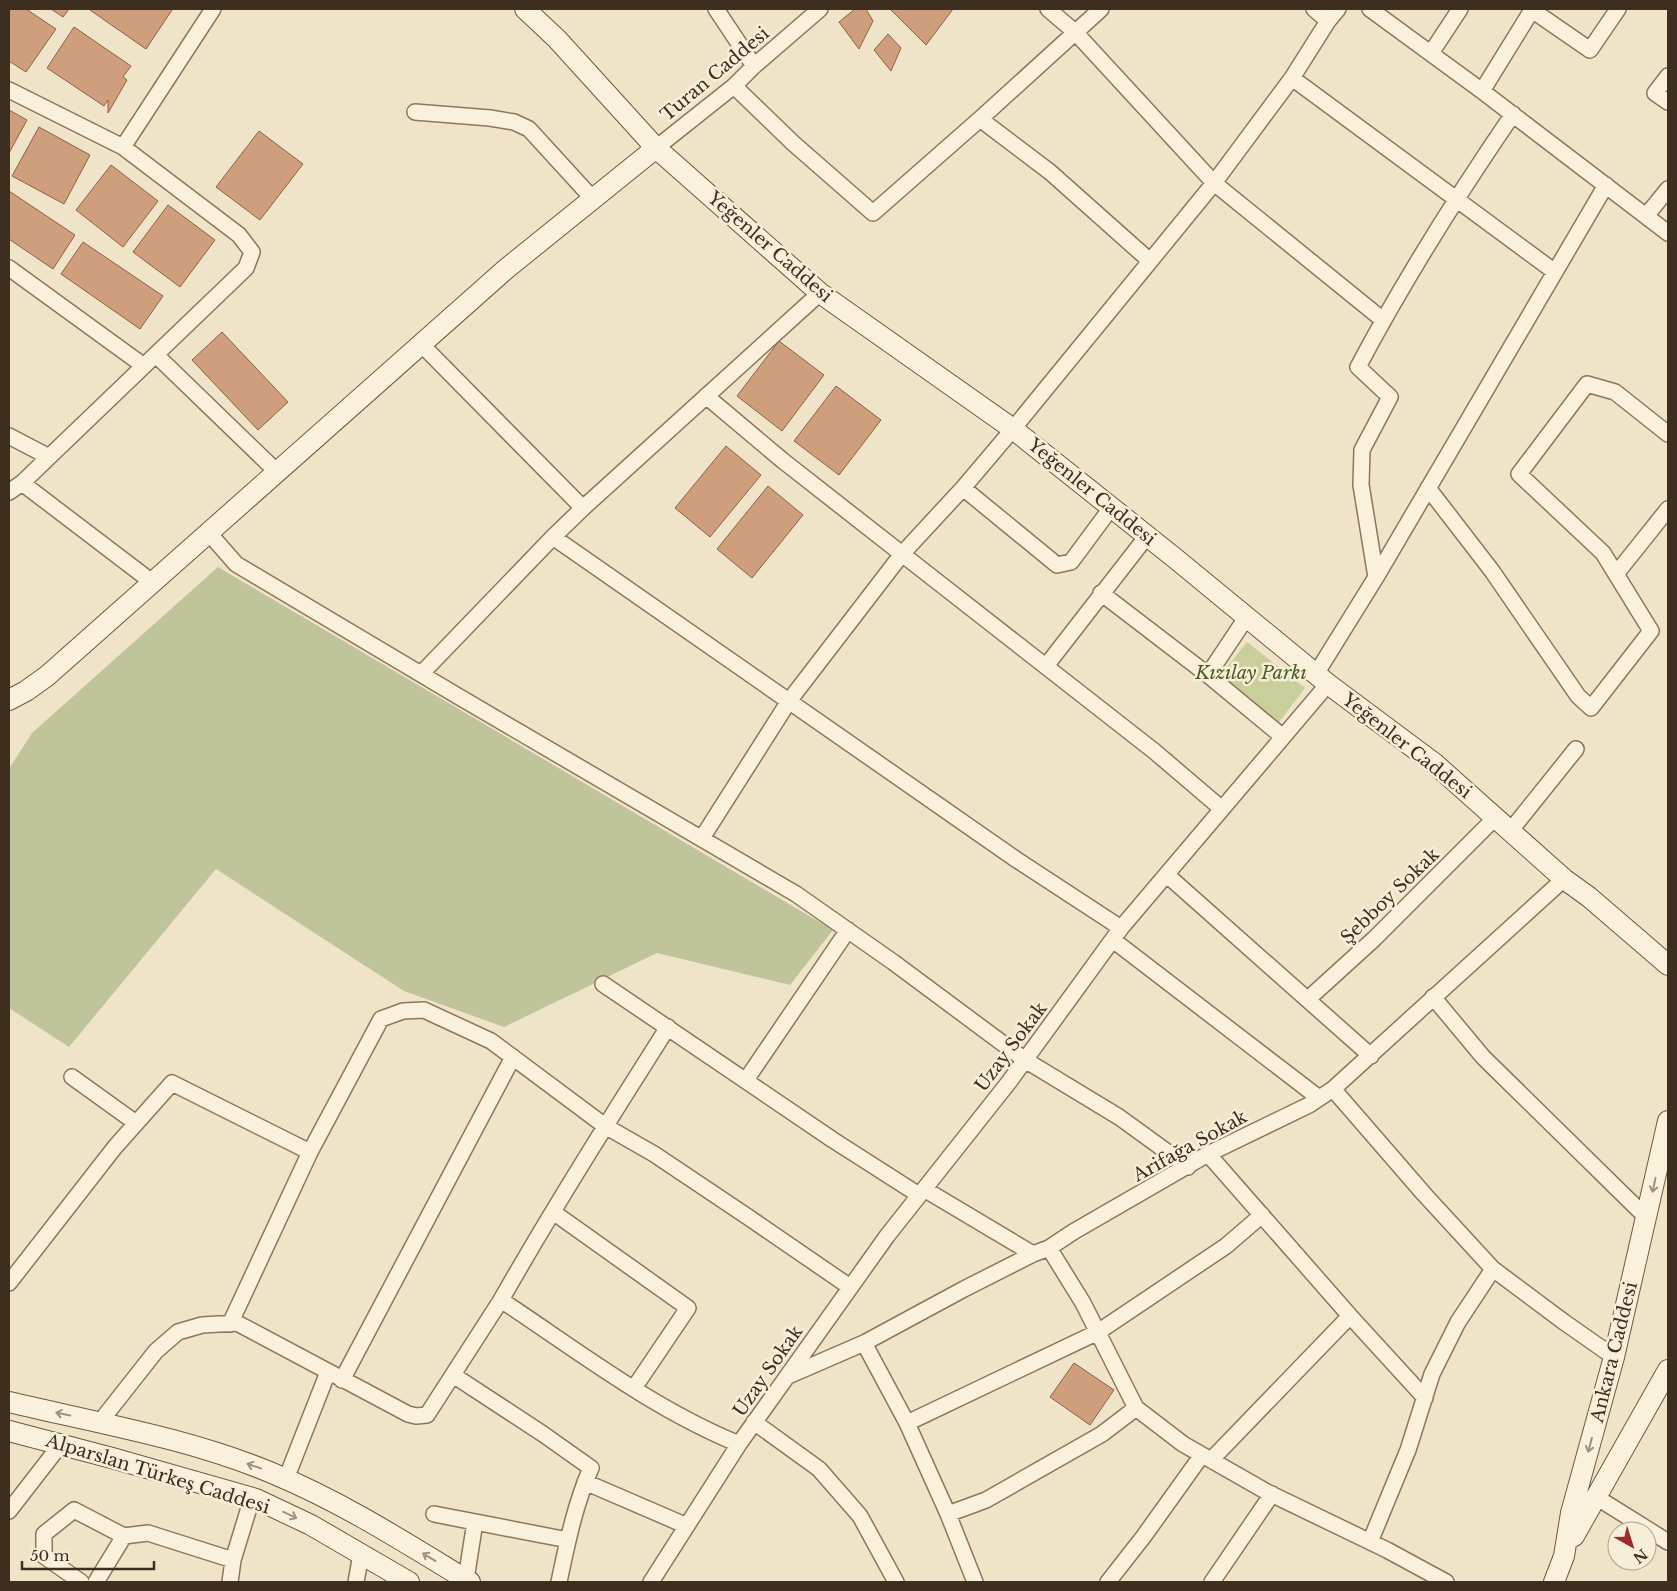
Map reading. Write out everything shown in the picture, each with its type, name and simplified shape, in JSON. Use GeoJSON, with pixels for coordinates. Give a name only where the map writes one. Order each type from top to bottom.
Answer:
{"type":"FeatureCollection","features":[{"type":"Feature","properties":{"kind":"street"},"geometry":{"type":"LineString","coordinates":[[123,147],[213,9]]}},
{"type":"Feature","properties":{"kind":"street","name":"Yeğenler Caddesi"},"geometry":{"type":"LineString","coordinates":[[526,9],[557,39],[656,148],[820,293],[1013,429],[1322,679],[1434,763],[1564,879],[1668,965]]}},
{"type":"Feature","properties":{"kind":"street"},"geometry":{"type":"LineString","coordinates":[[716,9],[754,66]]}},
{"type":"Feature","properties":{"kind":"street","name":"Turan Caddesi"},"geometry":{"type":"LineString","coordinates":[[656,148],[734,86],[754,66],[820,9]]}},
{"type":"Feature","properties":{"kind":"street"},"geometry":{"type":"LineString","coordinates":[[1048,9],[1075,32],[1214,183],[1383,320]]}},
{"type":"Feature","properties":{"kind":"street"},"geometry":{"type":"LineString","coordinates":[[734,86],[793,143],[873,212],[980,119],[1101,9]]}},
{"type":"Feature","properties":{"kind":"street"},"geometry":{"type":"LineString","coordinates":[[1314,9],[1328,21]]}},
{"type":"Feature","properties":{"kind":"street"},"geometry":{"type":"LineString","coordinates":[[702,838],[789,701],[902,554],[963,488],[1013,429],[1214,183],[1292,78],[1328,21],[1338,9]]}},
{"type":"Feature","properties":{"kind":"street"},"geometry":{"type":"LineString","coordinates":[[1370,9],[1513,114],[1668,233]]}},
{"type":"Feature","properties":{"kind":"street"},"geometry":{"type":"LineString","coordinates":[[1431,54],[1460,9]]}},
{"type":"Feature","properties":{"kind":"street"},"geometry":{"type":"LineString","coordinates":[[1482,91],[1532,10],[1590,50],[1618,9]]}},
{"type":"Feature","properties":{"kind":"street"},"geometry":{"type":"LineString","coordinates":[[1668,76],[1655,93],[1668,102]]}},
{"type":"Feature","properties":{"kind":"street"},"geometry":{"type":"LineString","coordinates":[[1292,78],[1555,272]]}},
{"type":"Feature","properties":{"kind":"street"},"geometry":{"type":"LineString","coordinates":[[9,90],[123,147],[239,236],[252,252],[246,268],[50,457],[22,483],[9,492]]}},
{"type":"Feature","properties":{"kind":"street"},"geometry":{"type":"LineString","coordinates":[[414,112],[490,118],[514,122],[529,129],[593,199]]}},
{"type":"Feature","properties":{"kind":"street"},"geometry":{"type":"LineString","coordinates":[[1376,577],[1361,485],[1362,450],[1390,397],[1358,367],[1383,320],[1456,198],[1513,114]]}},
{"type":"Feature","properties":{"kind":"street"},"geometry":{"type":"LineString","coordinates":[[980,119],[1050,172],[1150,261]]}},
{"type":"Feature","properties":{"kind":"street"},"geometry":{"type":"LineString","coordinates":[[9,700],[47,676],[506,269],[656,148]]}},
{"type":"Feature","properties":{"kind":"street","name":"Uzay Sokak"},"geometry":{"type":"LineString","coordinates":[[652,1582],[738,1444],[886,1236],[1025,1060],[1117,934],[1283,736],[1322,679],[1376,577],[1606,185]]}},
{"type":"Feature","properties":{"kind":"street"},"geometry":{"type":"LineString","coordinates":[[1646,216],[1668,190]]}},
{"type":"Feature","properties":{"kind":"street"},"geometry":{"type":"LineString","coordinates":[[9,268],[144,366]]}},
{"type":"Feature","properties":{"kind":"street"},"geometry":{"type":"LineString","coordinates":[[421,674],[582,508],[820,293]]}},
{"type":"Feature","properties":{"kind":"street"},"geometry":{"type":"LineString","coordinates":[[421,344],[582,508]]}},
{"type":"Feature","properties":{"kind":"street"},"geometry":{"type":"LineString","coordinates":[[156,355],[276,471]]}},
{"type":"Feature","properties":{"kind":"street"},"geometry":{"type":"LineString","coordinates":[[1428,488],[1492,571],[1578,696],[1591,708],[1651,631],[1603,553],[1519,474],[1587,384],[1615,392],[1668,434]]}},
{"type":"Feature","properties":{"kind":"street"},"geometry":{"type":"LineString","coordinates":[[706,396],[782,460],[1154,751],[1222,809]]}},
{"type":"Feature","properties":{"kind":"street"},"geometry":{"type":"LineString","coordinates":[[9,436],[50,457]]}},
{"type":"Feature","properties":{"kind":"street"},"geometry":{"type":"LineString","coordinates":[[22,483],[152,582]]}},
{"type":"Feature","properties":{"kind":"street"},"geometry":{"type":"LineString","coordinates":[[963,488],[1057,565],[1070,562],[1112,508]]}},
{"type":"Feature","properties":{"kind":"street"},"geometry":{"type":"LineString","coordinates":[[1616,574],[1668,510]]}},
{"type":"Feature","properties":{"kind":"street"},"geometry":{"type":"LineString","coordinates":[[208,532],[236,564],[796,894],[894,962],[1025,1060],[1120,1117],[1188,1167]]}},
{"type":"Feature","properties":{"kind":"street"},"geometry":{"type":"LineString","coordinates":[[1046,666],[1146,536]]}},
{"type":"Feature","properties":{"kind":"street"},"geometry":{"type":"LineString","coordinates":[[553,537],[1016,860],[1117,934],[1319,1098]]}},
{"type":"Feature","properties":{"kind":"street"},"geometry":{"type":"LineString","coordinates":[[1101,593],[1208,675],[1283,736]]}},
{"type":"Feature","properties":{"kind":"street"},"geometry":{"type":"LineString","coordinates":[[1208,675],[1246,618]]}},
{"type":"Feature","properties":{"kind":"street"},"geometry":{"type":"LineString","coordinates":[[1511,830],[1576,749]]}},
{"type":"Feature","properties":{"kind":"street","name":"Şebboy Sokak"},"geometry":{"type":"LineString","coordinates":[[1308,999],[1374,938],[1496,817]]}},
{"type":"Feature","properties":{"kind":"street"},"geometry":{"type":"LineString","coordinates":[[1168,875],[1371,1056]]}},
{"type":"Feature","properties":{"kind":"street","name":"Arifağa Sokak"},"geometry":{"type":"LineString","coordinates":[[787,1376],[864,1343],[1033,1254],[1049,1248],[1072,1232],[1208,1154],[1309,1105],[1333,1089],[1371,1056],[1433,997],[1564,879]]}},
{"type":"Feature","properties":{"kind":"street"},"geometry":{"type":"LineString","coordinates":[[746,1080],[848,930]]}},
{"type":"Feature","properties":{"kind":"street"},"geometry":{"type":"LineString","coordinates":[[603,984],[833,1140],[1033,1254]]}},
{"type":"Feature","properties":{"kind":"street"},"geometry":{"type":"LineString","coordinates":[[1433,997],[1483,1057],[1647,1218]]}},
{"type":"Feature","properties":{"kind":"street"},"geometry":{"type":"LineString","coordinates":[[230,1324],[310,1152],[381,1019],[402,1011],[424,1010],[491,1041],[605,1126],[654,1154],[741,1211],[850,1287]]}},
{"type":"Feature","properties":{"kind":"street"},"geometry":{"type":"LineString","coordinates":[[100,1422],[156,1351],[178,1332],[202,1325],[237,1323],[408,1414],[416,1416],[428,1415],[502,1300],[605,1126],[668,1027]]}},
{"type":"Feature","properties":{"kind":"street"},"geometry":{"type":"LineString","coordinates":[[342,1380],[513,1057]]}},
{"type":"Feature","properties":{"kind":"street"},"geometry":{"type":"LineString","coordinates":[[72,1077],[136,1123]]}},
{"type":"Feature","properties":{"kind":"street"},"geometry":{"type":"LineString","coordinates":[[9,1283],[115,1147],[172,1083],[310,1152]]}},
{"type":"Feature","properties":{"kind":"street"},"geometry":{"type":"LineString","coordinates":[[1333,1089],[1424,1194],[1493,1269],[1564,1322],[1614,1356]]}},
{"type":"Feature","properties":{"kind":"street","name":"Ankara Caddesi"},"geometry":{"type":"LineString","coordinates":[[1554,1582],[1577,1515],[1668,1121]]}},
{"type":"Feature","properties":{"kind":"street"},"geometry":{"type":"LineString","coordinates":[[1208,1154],[1350,1316],[1425,1398]]}},
{"type":"Feature","properties":{"kind":"street"},"geometry":{"type":"LineString","coordinates":[[553,1212],[688,1308],[634,1388]]}},
{"type":"Feature","properties":{"kind":"street"},"geometry":{"type":"LineString","coordinates":[[907,1423],[1098,1332],[1226,1246],[1262,1214]]}},
{"type":"Feature","properties":{"kind":"street"},"geometry":{"type":"LineString","coordinates":[[1049,1248],[1083,1303],[1136,1408],[1183,1444],[1206,1457],[1272,1494],[1446,1582]]}},
{"type":"Feature","properties":{"kind":"street"},"geometry":{"type":"LineString","coordinates":[[1370,1542],[1408,1450],[1432,1374],[1458,1322],[1493,1269]]}},
{"type":"Feature","properties":{"kind":"street"},"geometry":{"type":"LineString","coordinates":[[502,1300],[671,1412],[706,1431],[738,1444]]}},
{"type":"Feature","properties":{"kind":"street"},"geometry":{"type":"LineString","coordinates":[[1108,1582],[1206,1457],[1350,1316]]}},
{"type":"Feature","properties":{"kind":"street"},"geometry":{"type":"LineString","coordinates":[[864,1343],[907,1423],[948,1514],[975,1582]]}},
{"type":"Feature","properties":{"kind":"street"},"geometry":{"type":"LineString","coordinates":[[286,1479],[328,1372]]}},
{"type":"Feature","properties":{"kind":"street"},"geometry":{"type":"LineString","coordinates":[[453,1375],[591,1468],[568,1540],[559,1582]]}},
{"type":"Feature","properties":{"kind":"street"},"geometry":{"type":"LineString","coordinates":[[1577,1515],[1596,1496],[1665,1384]]}},
{"type":"Feature","properties":{"kind":"street","name":"Alparslan Türkeş Caddesi"},"geometry":{"type":"LineString","coordinates":[[9,1402],[100,1422],[200,1448],[271,1472],[352,1511],[468,1581]]}},
{"type":"Feature","properties":{"kind":"street"},"geometry":{"type":"LineString","coordinates":[[948,1514],[986,1500],[1102,1434],[1136,1408]]}},
{"type":"Feature","properties":{"kind":"street"},"geometry":{"type":"LineString","coordinates":[[754,1422],[819,1469],[860,1516],[896,1582]]}},
{"type":"Feature","properties":{"kind":"street","name":"Alparslan Türkeş Caddesi"},"geometry":{"type":"LineString","coordinates":[[9,1431],[62,1444],[252,1498],[311,1526],[409,1582]]}},
{"type":"Feature","properties":{"kind":"street"},"geometry":{"type":"LineString","coordinates":[[9,1511],[62,1444]]}},
{"type":"Feature","properties":{"kind":"street"},"geometry":{"type":"LineString","coordinates":[[585,1482],[687,1526]]}},
{"type":"Feature","properties":{"kind":"street"},"geometry":{"type":"LineString","coordinates":[[1212,1582],[1272,1494]]}},
{"type":"Feature","properties":{"kind":"street"},"geometry":{"type":"LineString","coordinates":[[1596,1496],[1668,1542]]}},
{"type":"Feature","properties":{"kind":"street"},"geometry":{"type":"LineString","coordinates":[[230,1582],[233,1560],[252,1498]]}},
{"type":"Feature","properties":{"kind":"street"},"geometry":{"type":"LineString","coordinates":[[81,1582],[44,1556],[44,1534],[74,1510],[124,1536],[148,1533],[233,1560]]}},
{"type":"Feature","properties":{"kind":"street"},"geometry":{"type":"LineString","coordinates":[[434,1514],[568,1540]]}},
{"type":"Feature","properties":{"kind":"street"},"geometry":{"type":"LineString","coordinates":[[468,1581],[476,1522]]}},
{"type":"Feature","properties":{"kind":"street"},"geometry":{"type":"LineString","coordinates":[[96,1582],[124,1536]]}},
{"type":"Feature","properties":{"kind":"street"},"geometry":{"type":"LineString","coordinates":[[356,1582],[361,1554]]}},
{"type":"Feature","properties":{"kind":"green space"},"geometry":{"type":"Polygon","coordinates":[[[218,567],[833,930],[790,985],[657,953],[504,1027],[404,991],[216,869],[69,1047],[9,1008],[9,769],[32,733],[218,567]]]}},
{"type":"Feature","properties":{"kind":"green space","name":"Kızılay Parkı"},"geometry":{"type":"Polygon","coordinates":[[[1247,642],[1305,688],[1279,722],[1220,676],[1247,642]]]}},
{"type":"Feature","properties":{"kind":"building"},"geometry":{"type":"Polygon","coordinates":[[[9,9],[26,9],[56,29],[26,72],[9,61],[9,9]]]}},
{"type":"Feature","properties":{"kind":"building"},"geometry":{"type":"Polygon","coordinates":[[[51,9],[69,9],[63,17],[51,9]]]}},
{"type":"Feature","properties":{"kind":"building"},"geometry":{"type":"Polygon","coordinates":[[[91,9],[169,9],[172,10],[146,49],[91,9]]]}},
{"type":"Feature","properties":{"kind":"building"},"geometry":{"type":"Polygon","coordinates":[[[855,9],[866,9],[873,21],[859,49],[839,22],[855,9]]]}},
{"type":"Feature","properties":{"kind":"building"},"geometry":{"type":"Polygon","coordinates":[[[890,9],[953,9],[926,45],[890,9]]]}},
{"type":"Feature","properties":{"kind":"building"},"geometry":{"type":"Polygon","coordinates":[[[74,27],[131,66],[123,77],[127,80],[108,113],[108,100],[104,106],[47,68],[74,27]]]}},
{"type":"Feature","properties":{"kind":"building"},"geometry":{"type":"Polygon","coordinates":[[[888,34],[901,48],[891,71],[874,50],[888,34]]]}},
{"type":"Feature","properties":{"kind":"building"},"geometry":{"type":"Polygon","coordinates":[[[9,110],[27,120],[9,153],[9,110]]]}},
{"type":"Feature","properties":{"kind":"building"},"geometry":{"type":"Polygon","coordinates":[[[39,127],[90,155],[64,204],[12,176],[39,127]]]}},
{"type":"Feature","properties":{"kind":"building"},"geometry":{"type":"Polygon","coordinates":[[[259,131],[303,164],[260,220],[216,187],[259,131]]]}},
{"type":"Feature","properties":{"kind":"building"},"geometry":{"type":"Polygon","coordinates":[[[111,165],[158,201],[123,247],[76,210],[111,165]]]}},
{"type":"Feature","properties":{"kind":"building"},"geometry":{"type":"Polygon","coordinates":[[[9,191],[75,235],[53,269],[9,239],[9,191]]]}},
{"type":"Feature","properties":{"kind":"building"},"geometry":{"type":"Polygon","coordinates":[[[168,205],[215,240],[180,287],[133,252],[168,205]]]}},
{"type":"Feature","properties":{"kind":"building"},"geometry":{"type":"Polygon","coordinates":[[[83,242],[163,296],[140,329],[61,274],[83,242]]]}},
{"type":"Feature","properties":{"kind":"building"},"geometry":{"type":"Polygon","coordinates":[[[222,332],[288,402],[258,430],[192,360],[222,332]]]}},
{"type":"Feature","properties":{"kind":"building"},"geometry":{"type":"Polygon","coordinates":[[[779,341],[824,375],[782,431],[737,396],[779,341]]]}},
{"type":"Feature","properties":{"kind":"building"},"geometry":{"type":"Polygon","coordinates":[[[836,386],[881,420],[839,475],[794,441],[836,386]]]}},
{"type":"Feature","properties":{"kind":"building"},"geometry":{"type":"Polygon","coordinates":[[[726,446],[761,475],[710,537],[675,508],[726,446]]]}},
{"type":"Feature","properties":{"kind":"building"},"geometry":{"type":"Polygon","coordinates":[[[768,486],[803,515],[752,578],[717,549],[768,486]]]}},
{"type":"Feature","properties":{"kind":"building"},"geometry":{"type":"Polygon","coordinates":[[[1074,1363],[1114,1390],[1090,1425],[1050,1397],[1074,1363]]]}}]}
